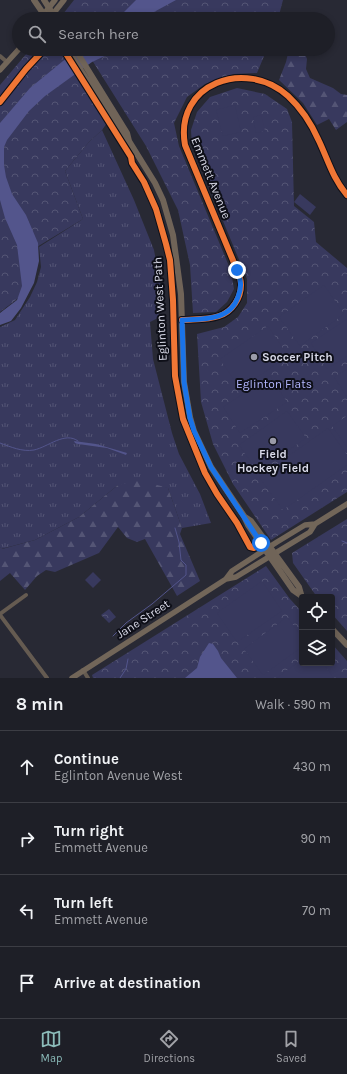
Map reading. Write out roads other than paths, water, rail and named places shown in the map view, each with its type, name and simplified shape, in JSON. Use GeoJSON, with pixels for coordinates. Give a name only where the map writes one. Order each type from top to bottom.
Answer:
{"type":"FeatureCollection","features":[{"type":"Feature","properties":{"kind":"main road"},"geometry":{"type":"LineString","coordinates":[[34,0],[44,12]]}},
{"type":"Feature","properties":{"kind":"main road"},"geometry":{"type":"LineString","coordinates":[[44,0],[49,8]]}},
{"type":"Feature","properties":{"kind":"main road"},"geometry":{"type":"LineString","coordinates":[[49,12],[49,8],[55,0]]}},
{"type":"Feature","properties":{"kind":"main road"},"geometry":{"type":"LineString","coordinates":[[53,12],[64,0]]}},
{"type":"Feature","properties":{"kind":"main road"},"geometry":{"type":"LineString","coordinates":[[0,70],[13,56]]}},
{"type":"Feature","properties":{"kind":"main road"},"geometry":{"type":"LineString","coordinates":[[72,56],[126,135]]}},
{"type":"Feature","properties":{"kind":"main road"},"geometry":{"type":"LineString","coordinates":[[79,56],[155,183],[169,217],[178,266],[181,294],[184,382],[190,418],[194,431],[211,467],[244,516],[248,525],[268,549],[293,590],[299,594]]}},
{"type":"Feature","properties":{"kind":"main road","name":"Jane Street"},"geometry":{"type":"LineString","coordinates":[[226,579],[236,577],[310,532],[315,524],[347,504]]}},
{"type":"Feature","properties":{"kind":"main road","name":"Jane Street"},"geometry":{"type":"LineString","coordinates":[[72,678],[81,674],[226,579],[232,571],[305,525],[315,524]]}},
{"type":"Feature","properties":{"kind":"main road"},"geometry":{"type":"LineString","coordinates":[[333,630],[347,645]]}},
{"type":"Feature","properties":{"kind":"street"},"geometry":{"type":"LineString","coordinates":[[0,56],[7,62]]}},
{"type":"Feature","properties":{"kind":"street","name":"Emmett Avenue"},"geometry":{"type":"LineString","coordinates":[[182,320],[209,318],[227,313],[235,305],[241,290],[241,281],[237,270],[184,145],[184,118],[192,102],[203,90],[221,82],[240,78],[259,80],[279,89],[292,100],[314,130],[333,175],[347,195]]}},
{"type":"Feature","properties":{"kind":"street"},"geometry":{"type":"LineString","coordinates":[[26,595],[0,614],[47,678]]}},
{"type":"Feature","properties":{"kind":"street"},"geometry":{"type":"LineString","coordinates":[[81,674],[88,678]]}},
{"type":"Feature","properties":{"kind":"waterway"},"geometry":{"type":"LineString","coordinates":[[0,443],[17,449],[34,450],[62,439],[73,438],[78,441]]}},
{"type":"Feature","properties":{"kind":"waterway"},"geometry":{"type":"LineString","coordinates":[[113,636],[126,623],[152,604],[186,575],[186,565],[181,560],[179,542],[175,528]]}},
{"type":"Feature","properties":{"kind":"waterway"},"geometry":{"type":"LineString","coordinates":[[342,541],[347,543]]}},
{"type":"Feature","properties":{"kind":"waterway"},"geometry":{"type":"LineString","coordinates":[[120,678],[126,669],[128,659]]}},
{"type":"Feature","properties":{"kind":"place","name":"Soccer Pitch"},"geometry":{"type":"Point","coordinates":[254,357]}},
{"type":"Feature","properties":{"kind":"place","name":"Field Hockey Field"},"geometry":{"type":"Point","coordinates":[273,441]}},
{"type":"Feature","properties":{"kind":"park label","name":"Eglinton Flats"},"geometry":{"type":"Point","coordinates":[274,384]}}]}
